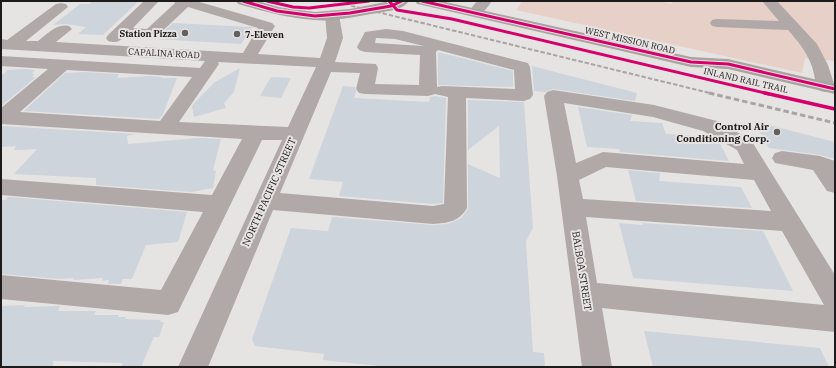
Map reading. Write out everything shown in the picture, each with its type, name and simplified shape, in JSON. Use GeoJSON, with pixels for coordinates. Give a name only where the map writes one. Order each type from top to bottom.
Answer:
{"type":"FeatureCollection","features":[{"type":"Feature","properties":{"kind":"main road"},"geometry":{"type":"LineString","coordinates":[[243,1],[309,8],[369,1]]}},
{"type":"Feature","properties":{"kind":"main road"},"geometry":{"type":"LineString","coordinates":[[265,4],[303,15],[332,15],[391,6],[402,1]]}},
{"type":"Feature","properties":{"kind":"main road","name":"WEST MISSION ROAD"},"geometry":{"type":"LineString","coordinates":[[422,1],[480,7],[691,62],[724,76],[835,102]]}},
{"type":"Feature","properties":{"kind":"main road","name":"WEST MISSION ROAD"},"geometry":{"type":"LineString","coordinates":[[691,62],[728,64],[830,88]]}},
{"type":"Feature","properties":{"kind":"main road"},"geometry":{"type":"LineString","coordinates":[[739,80],[760,79],[825,93],[828,92],[830,88]]}},
{"type":"Feature","properties":{"kind":"street"},"geometry":{"type":"LineString","coordinates":[[101,50],[152,1]]}},
{"type":"Feature","properties":{"kind":"street"},"geometry":{"type":"LineString","coordinates":[[769,1],[828,66],[830,88]]}},
{"type":"Feature","properties":{"kind":"street"},"geometry":{"type":"LineString","coordinates":[[120,32],[151,34],[183,2],[267,26],[248,58]]}},
{"type":"Feature","properties":{"kind":"street"},"geometry":{"type":"LineString","coordinates":[[241,19],[265,4]]}},
{"type":"Feature","properties":{"kind":"street"},"geometry":{"type":"LineString","coordinates":[[6,44],[61,7]]}},
{"type":"Feature","properties":{"kind":"street"},"geometry":{"type":"LineString","coordinates":[[170,16],[207,17],[222,13]]}},
{"type":"Feature","properties":{"kind":"street","name":"NORTH PACIFIC STREET"},"geometry":{"type":"LineString","coordinates":[[193,367],[325,65],[335,38],[332,15]]}},
{"type":"Feature","properties":{"kind":"street"},"geometry":{"type":"LineString","coordinates":[[717,23],[791,26]]}},
{"type":"Feature","properties":{"kind":"street"},"geometry":{"type":"LineString","coordinates":[[42,46],[64,29]]}},
{"type":"Feature","properties":{"kind":"street","name":"CAPALINA ROAD"},"geometry":{"type":"LineString","coordinates":[[6,44],[248,58],[370,68],[364,89],[428,91]]}},
{"type":"Feature","properties":{"kind":"street"},"geometry":{"type":"LineString","coordinates":[[432,48],[522,67],[524,95],[428,91],[432,48]]}},
{"type":"Feature","properties":{"kind":"street"},"geometry":{"type":"LineString","coordinates":[[165,128],[217,56]]}},
{"type":"Feature","properties":{"kind":"street"},"geometry":{"type":"LineString","coordinates":[[1,61],[204,74]]}},
{"type":"Feature","properties":{"kind":"street"},"geometry":{"type":"LineString","coordinates":[[2,118],[63,65]]}},
{"type":"Feature","properties":{"kind":"street"},"geometry":{"type":"LineString","coordinates":[[266,201],[433,215],[447,214],[455,208],[457,92]]}},
{"type":"Feature","properties":{"kind":"street","name":"BALBOA STREET"},"geometry":{"type":"LineString","coordinates":[[597,366],[568,176],[552,96],[654,111],[710,126],[744,145],[761,173]]}},
{"type":"Feature","properties":{"kind":"street"},"geometry":{"type":"LineString","coordinates":[[2,118],[295,134]]}},
{"type":"Feature","properties":{"kind":"street"},"geometry":{"type":"LineString","coordinates":[[1,287],[168,303],[255,132]]}},
{"type":"Feature","properties":{"kind":"street"},"geometry":{"type":"LineString","coordinates":[[782,158],[827,166],[835,185]]}},
{"type":"Feature","properties":{"kind":"street"},"geometry":{"type":"LineString","coordinates":[[568,176],[603,159],[761,173],[835,299]]}},
{"type":"Feature","properties":{"kind":"street"},"geometry":{"type":"LineString","coordinates":[[1,187],[218,204]]}},
{"type":"Feature","properties":{"kind":"street"},"geometry":{"type":"LineString","coordinates":[[573,208],[790,222]]}},
{"type":"Feature","properties":{"kind":"street"},"geometry":{"type":"LineString","coordinates":[[586,294],[835,319]]}},
{"type":"Feature","properties":{"kind":"shaded area"},"geometry":{"type":"Polygon","coordinates":[[[522,1],[659,1],[672,4],[671,1],[835,1],[835,61],[805,58],[802,73],[516,10],[522,1]]]}},
{"type":"Feature","properties":{"kind":"building"},"geometry":{"type":"Polygon","coordinates":[[[93,1],[139,1],[103,35],[78,34],[86,27],[65,24],[53,25],[80,4],[89,4],[93,1]]]}},
{"type":"Feature","properties":{"kind":"building"},"geometry":{"type":"Polygon","coordinates":[[[173,23],[252,28],[241,44],[154,39],[173,23]]]}},
{"type":"Feature","properties":{"kind":"building"},"geometry":{"type":"Polygon","coordinates":[[[438,52],[513,71],[513,87],[438,85],[438,52]]]}},
{"type":"Feature","properties":{"kind":"building"},"geometry":{"type":"Polygon","coordinates":[[[532,66],[637,93],[635,101],[553,89],[545,92],[534,91],[532,66]]]}},
{"type":"Feature","properties":{"kind":"building"},"geometry":{"type":"Polygon","coordinates":[[[240,68],[234,92],[224,103],[226,108],[194,117],[192,106],[196,101],[215,82],[240,68]]]}},
{"type":"Feature","properties":{"kind":"building"},"geometry":{"type":"Polygon","coordinates":[[[7,70],[35,70],[32,74],[35,74],[32,77],[36,77],[1,106],[1,74],[4,74],[7,70]]]}},
{"type":"Feature","properties":{"kind":"building"},"geometry":{"type":"Polygon","coordinates":[[[83,72],[119,74],[117,78],[149,76],[177,78],[163,114],[159,119],[24,111],[65,73],[83,72]]]}},
{"type":"Feature","properties":{"kind":"building"},"geometry":{"type":"Polygon","coordinates":[[[271,77],[291,78],[281,98],[260,96],[271,77]]]}},
{"type":"Feature","properties":{"kind":"building"},"geometry":{"type":"Polygon","coordinates":[[[343,86],[355,87],[356,91],[354,98],[429,102],[430,97],[435,96],[446,98],[443,203],[433,204],[339,196],[343,182],[309,179],[343,86]]]}},
{"type":"Feature","properties":{"kind":"building"},"geometry":{"type":"Polygon","coordinates":[[[468,100],[524,102],[533,228],[526,241],[533,352],[544,353],[545,367],[388,367],[323,360],[324,354],[255,346],[252,339],[291,228],[328,231],[332,217],[433,225],[448,224],[461,218],[468,209],[468,164],[500,178],[499,126],[468,150],[468,100]]]}},
{"type":"Feature","properties":{"kind":"building"},"geometry":{"type":"Polygon","coordinates":[[[578,107],[632,115],[630,121],[662,123],[666,134],[709,136],[719,142],[729,161],[620,152],[619,149],[587,147],[578,107]]]}},
{"type":"Feature","properties":{"kind":"building","name":"Control Air Conditioning Corp."},"geometry":{"type":"Polygon","coordinates":[[[753,121],[835,142],[835,159],[820,155],[769,148],[753,121]]]}},
{"type":"Feature","properties":{"kind":"building"},"geometry":{"type":"Polygon","coordinates":[[[1,126],[136,134],[127,136],[128,144],[199,138],[221,139],[213,170],[216,171],[213,188],[192,192],[96,185],[96,178],[14,174],[37,149],[14,150],[16,146],[1,147],[1,126]]]}},
{"type":"Feature","properties":{"kind":"building"},"geometry":{"type":"Polygon","coordinates":[[[628,170],[660,173],[659,181],[741,187],[752,208],[636,201],[628,170]]]}},
{"type":"Feature","properties":{"kind":"building"},"geometry":{"type":"Polygon","coordinates":[[[8,197],[187,212],[178,242],[146,245],[132,279],[123,279],[121,284],[108,284],[109,280],[102,281],[103,278],[73,280],[74,278],[59,279],[1,274],[1,200],[6,200],[8,197]]]}},
{"type":"Feature","properties":{"kind":"building"},"geometry":{"type":"Polygon","coordinates":[[[619,223],[643,225],[642,223],[763,231],[793,291],[633,278],[619,223]]]}},
{"type":"Feature","properties":{"kind":"building"},"geometry":{"type":"Polygon","coordinates":[[[25,305],[24,307],[60,306],[58,311],[96,311],[94,315],[119,315],[118,317],[126,317],[125,319],[161,320],[160,322],[164,322],[159,337],[154,337],[141,367],[121,367],[123,363],[53,361],[53,367],[1,367],[1,306],[25,305]]]}},
{"type":"Feature","properties":{"kind":"building"},"geometry":{"type":"Polygon","coordinates":[[[644,331],[820,348],[829,367],[653,367],[644,331]]]}},
{"type":"Feature","properties":{"kind":"railway"},"geometry":{"type":"LineString","coordinates":[[332,1],[714,94]]}},
{"type":"Feature","properties":{"kind":"railway"},"geometry":{"type":"LineString","coordinates":[[709,93],[835,123]]}},
{"type":"Feature","properties":{"kind":"cycle path"},"geometry":{"type":"LineString","coordinates":[[243,1],[277,11],[315,16],[350,13],[391,6],[402,1]]}},
{"type":"Feature","properties":{"kind":"cycle path"},"geometry":{"type":"LineString","coordinates":[[267,1],[293,7],[309,8],[369,1]]}},
{"type":"Feature","properties":{"kind":"cycle path","name":"INLAND RAIL TRAIL"},"geometry":{"type":"LineString","coordinates":[[389,1],[397,10],[452,19],[835,109]]}},
{"type":"Feature","properties":{"kind":"cycle path","name":"INLAND RAIL TRAIL"},"geometry":{"type":"LineString","coordinates":[[422,1],[691,62],[728,64],[835,89]]}},
{"type":"Feature","properties":{"kind":"place","name":"Station Pizza"},"geometry":{"type":"Point","coordinates":[185,33]}},
{"type":"Feature","properties":{"kind":"place","name":"7-Eleven"},"geometry":{"type":"Point","coordinates":[237,34]}},
{"type":"Feature","properties":{"kind":"place","name":"Control Air Conditioning Corp."},"geometry":{"type":"Point","coordinates":[777,132]}}]}
